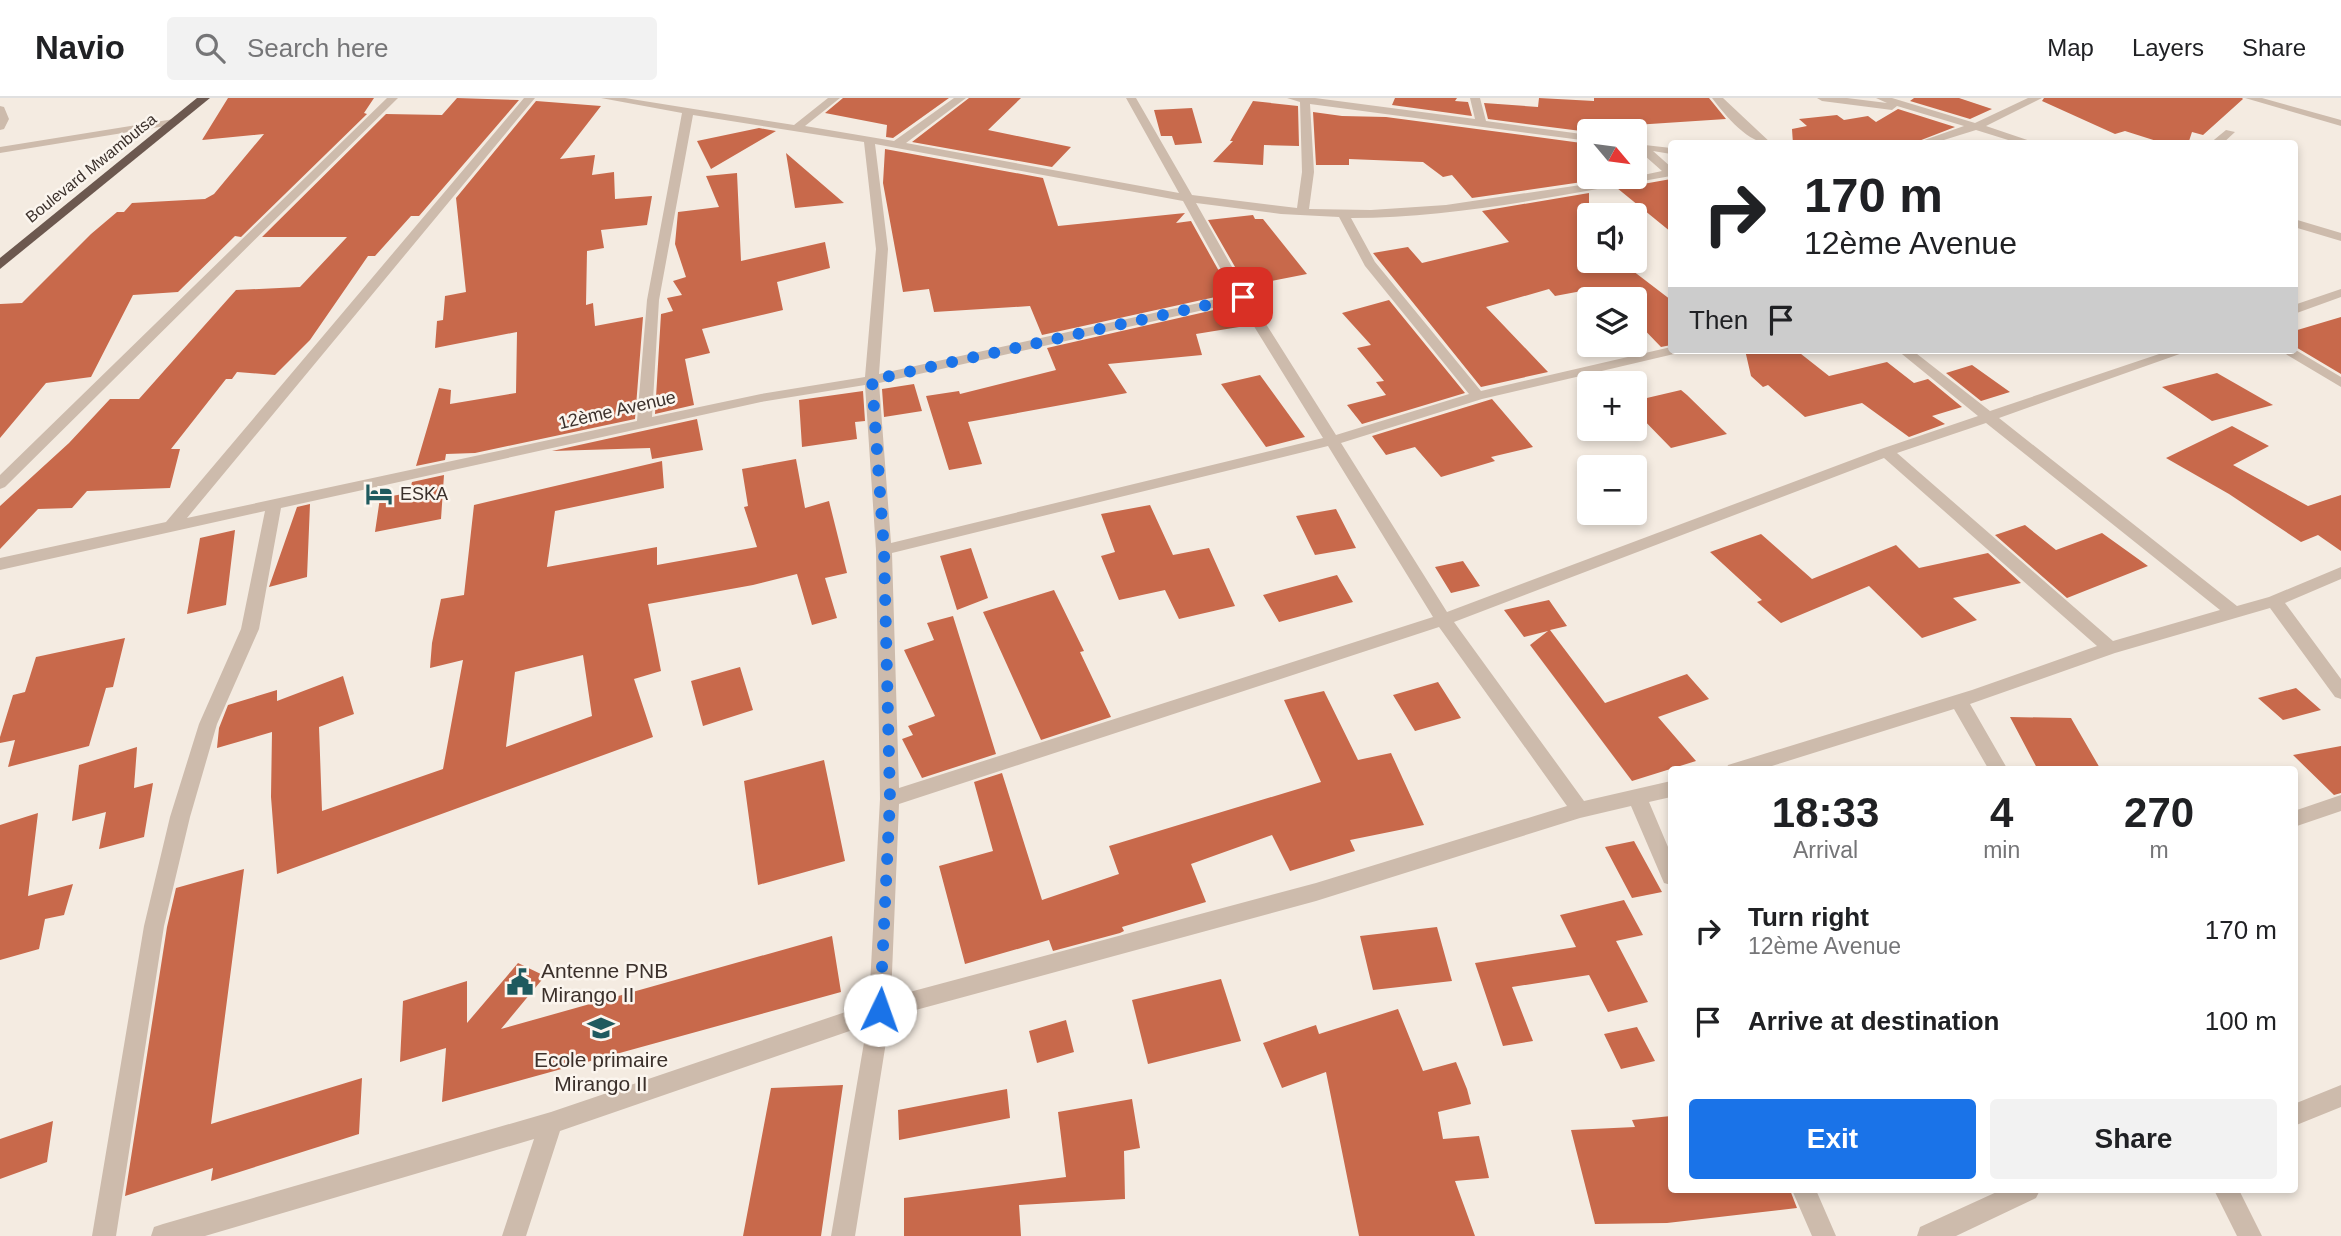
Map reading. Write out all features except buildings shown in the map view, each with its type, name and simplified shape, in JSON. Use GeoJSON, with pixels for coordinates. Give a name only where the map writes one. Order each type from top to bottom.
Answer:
{"type":"FeatureCollection","features":[{"type":"Feature","properties":{"kind":"highway","name":"Boulevard Mwambutsa"},"geometry":{"type":"LineString","coordinates":[[0,265],[204,98]]}},
{"type":"Feature","properties":{"kind":"street"},"geometry":{"type":"LineString","coordinates":[[0,484],[393,98]]}},
{"type":"Feature","properties":{"kind":"street"},"geometry":{"type":"LineString","coordinates":[[173,524],[530,98]]}},
{"type":"Feature","properties":{"kind":"street"},"geometry":{"type":"LineString","coordinates":[[606,98],[897,144],[1185,197],[1303,211],[1343,213],[1432,210],[1577,188]]}},
{"type":"Feature","properties":{"kind":"street"},"geometry":{"type":"LineString","coordinates":[[644,424],[653,300],[681,110],[693,98]]}},
{"type":"Feature","properties":{"kind":"street"},"geometry":{"type":"LineString","coordinates":[[795,128],[835,98]]}},
{"type":"Feature","properties":{"kind":"street"},"geometry":{"type":"LineString","coordinates":[[897,144],[961,98]]}},
{"type":"Feature","properties":{"kind":"street"},"geometry":{"type":"LineString","coordinates":[[1131,98],[1163,150],[1185,197],[1243,297],[1330,441],[1443,620],[1580,810]]}},
{"type":"Feature","properties":{"kind":"street"},"geometry":{"type":"LineString","coordinates":[[1292,98],[1577,136]]}},
{"type":"Feature","properties":{"kind":"street"},"geometry":{"type":"LineString","coordinates":[[1475,98],[1481,124]]}},
{"type":"Feature","properties":{"kind":"street"},"geometry":{"type":"LineString","coordinates":[[1717,98],[1737,120],[1762,140]]}},
{"type":"Feature","properties":{"kind":"street"},"geometry":{"type":"LineString","coordinates":[[1822,98],[1925,111]]}},
{"type":"Feature","properties":{"kind":"street"},"geometry":{"type":"LineString","coordinates":[[1931,140],[1977,126],[2037,98]]}},
{"type":"Feature","properties":{"kind":"street"},"geometry":{"type":"LineString","coordinates":[[2250,98],[2341,124]]}},
{"type":"Feature","properties":{"kind":"street"},"geometry":{"type":"LineString","coordinates":[[1891,99],[2021,140]]}},
{"type":"Feature","properties":{"kind":"street"},"geometry":{"type":"LineString","coordinates":[[1303,211],[1308,172],[1306,100]]}},
{"type":"Feature","properties":{"kind":"street"},"geometry":{"type":"LineString","coordinates":[[0,109],[4,119],[0,127]]}},
{"type":"Feature","properties":{"kind":"street"},"geometry":{"type":"LineString","coordinates":[[0,150],[174,122]]}},
{"type":"Feature","properties":{"kind":"street"},"geometry":{"type":"LineString","coordinates":[[2219,140],[2230,132]]}},
{"type":"Feature","properties":{"kind":"street"},"geometry":{"type":"LineString","coordinates":[[843,1236],[880,1010],[890,799],[884,550],[872,380],[882,249],[869,141]]}},
{"type":"Feature","properties":{"kind":"street"},"geometry":{"type":"LineString","coordinates":[[1647,147],[1668,151]]}},
{"type":"Feature","properties":{"kind":"street"},"geometry":{"type":"LineString","coordinates":[[1647,154],[1668,171]]}},
{"type":"Feature","properties":{"kind":"street"},"geometry":{"type":"LineString","coordinates":[[1647,177],[1668,173]]}},
{"type":"Feature","properties":{"kind":"street"},"geometry":{"type":"LineString","coordinates":[[1343,213],[1369,263],[1478,396]]}},
{"type":"Feature","properties":{"kind":"street"},"geometry":{"type":"LineString","coordinates":[[2298,224],[2341,237]]}},
{"type":"Feature","properties":{"kind":"street","name":"12ème Avenue"},"geometry":{"type":"LineString","coordinates":[[0,564],[173,524],[274,506],[761,398],[872,380],[1243,297]]}},
{"type":"Feature","properties":{"kind":"street"},"geometry":{"type":"LineString","coordinates":[[2298,309],[2337,298]]}},
{"type":"Feature","properties":{"kind":"street"},"geometry":{"type":"LineString","coordinates":[[884,550],[1330,441],[1478,396],[1668,351]]}},
{"type":"Feature","properties":{"kind":"street"},"geometry":{"type":"LineString","coordinates":[[1909,354],[2232,611]]}},
{"type":"Feature","properties":{"kind":"street"},"geometry":{"type":"LineString","coordinates":[[890,799],[1443,620],[1886,452],[2172,354]]}},
{"type":"Feature","properties":{"kind":"street"},"geometry":{"type":"LineString","coordinates":[[2293,354],[2341,383]]}},
{"type":"Feature","properties":{"kind":"street"},"geometry":{"type":"LineString","coordinates":[[1886,452],[2110,649]]}},
{"type":"Feature","properties":{"kind":"street"},"geometry":{"type":"LineString","coordinates":[[104,1236],[154,926],[180,817],[208,724],[250,629],[274,506]]}},
{"type":"Feature","properties":{"kind":"street"},"geometry":{"type":"LineString","coordinates":[[1748,766],[1959,701],[2110,649],[2232,611],[2274,601],[2341,573]]}},
{"type":"Feature","properties":{"kind":"street"},"geometry":{"type":"LineString","coordinates":[[2274,601],[2341,692]]}},
{"type":"Feature","properties":{"kind":"street"},"geometry":{"type":"LineString","coordinates":[[1959,701],[1998,766]]}},
{"type":"Feature","properties":{"kind":"street"},"geometry":{"type":"LineString","coordinates":[[166,1235],[551,1123],[880,1010],[1316,892],[1580,810],[1668,790]]}},
{"type":"Feature","properties":{"kind":"street"},"geometry":{"type":"LineString","coordinates":[[1637,797],[1668,870]]}},
{"type":"Feature","properties":{"kind":"street"},"geometry":{"type":"LineString","coordinates":[[2298,818],[2341,803]]}},
{"type":"Feature","properties":{"kind":"street"},"geometry":{"type":"LineString","coordinates":[[2298,1113],[2341,1096]]}},
{"type":"Feature","properties":{"kind":"street"},"geometry":{"type":"LineString","coordinates":[[514,1236],[551,1123]]}},
{"type":"Feature","properties":{"kind":"street"},"geometry":{"type":"LineString","coordinates":[[1805,1193],[1824,1236]]}},
{"type":"Feature","properties":{"kind":"street"},"geometry":{"type":"LineString","coordinates":[[1929,1236],[2022,1193]]}},
{"type":"Feature","properties":{"kind":"street"},"geometry":{"type":"LineString","coordinates":[[2228,1193],[2250,1236]]}},
{"type":"Feature","properties":{"kind":"place","name":"ESKA"},"geometry":{"type":"Point","coordinates":[379,494]}},
{"type":"Feature","properties":{"kind":"place","name":"Antenne PNB Mirango II"},"geometry":{"type":"Point","coordinates":[520,982]}},
{"type":"Feature","properties":{"kind":"place","name":"Ecole primaire Mirango II"},"geometry":{"type":"Point","coordinates":[601,1028]}},
{"type":"Feature","properties":{"kind":"route"},"geometry":{"type":"LineString","coordinates":[[880,1010],[890,799],[884,550],[872,380],[1243,297]]}}]}
